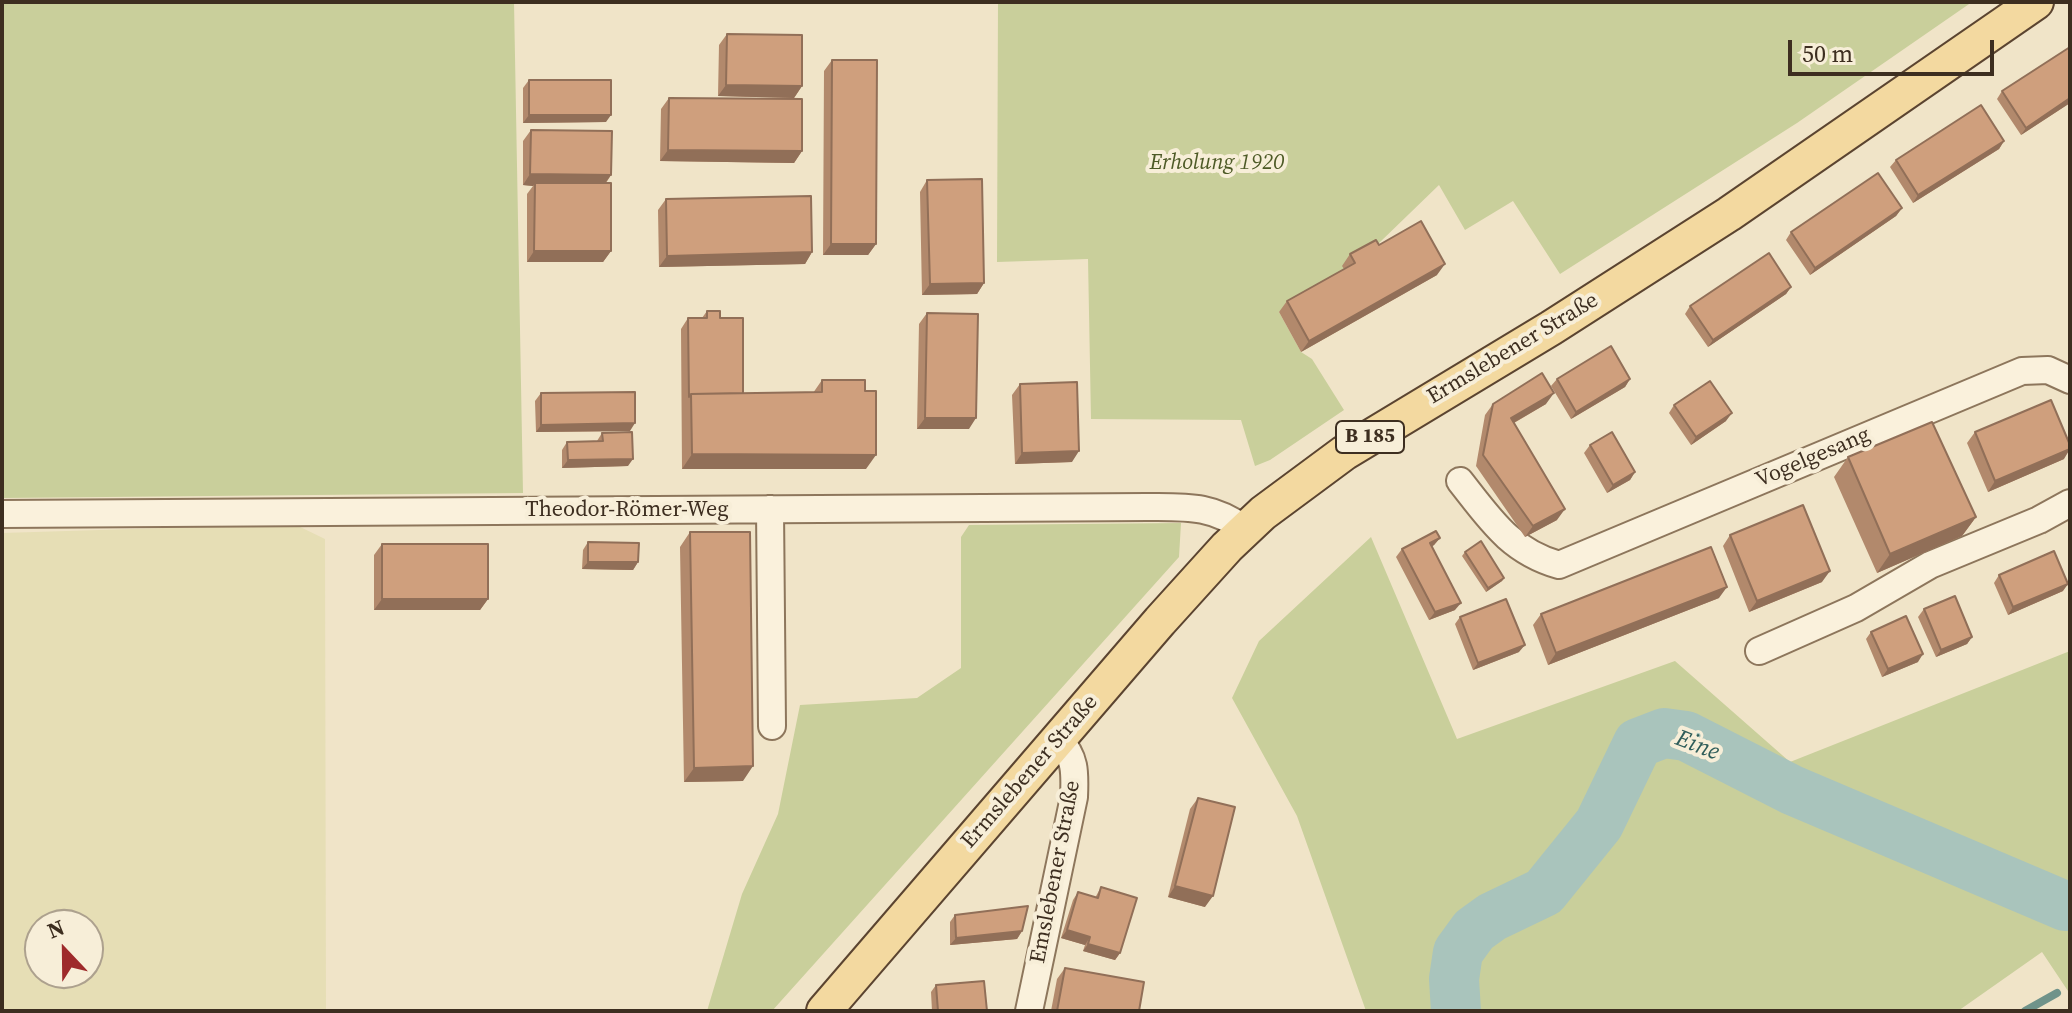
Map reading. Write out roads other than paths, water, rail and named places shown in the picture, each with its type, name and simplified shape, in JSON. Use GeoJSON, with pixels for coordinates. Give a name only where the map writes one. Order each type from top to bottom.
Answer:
{"type":"FeatureCollection","features":[{"type":"Feature","properties":{"kind":"main road","name":"Ermslebener Straße"},"geometry":{"type":"LineString","coordinates":[[824,1011],[1195,582],[1287,494],[1344,453],[1677,248],[1891,105],[2036,2]]}},
{"type":"Feature","properties":{"kind":"street","name":"Vogelgesang"},"geometry":{"type":"LineString","coordinates":[[1460,481],[1505,537],[1536,558],[1559,565],[2022,371],[2048,370],[2070,380]]}},
{"type":"Feature","properties":{"kind":"street"},"geometry":{"type":"LineString","coordinates":[[1759,651],[1856,608],[1930,565],[2039,520],[2070,503]]}},
{"type":"Feature","properties":{"kind":"street","name":"Theodor-Römer-Weg"},"geometry":{"type":"LineString","coordinates":[[2,514],[1203,508],[1228,516],[1246,530]]}},
{"type":"Feature","properties":{"kind":"street"},"geometry":{"type":"LineString","coordinates":[[770,509],[772,726]]}},
{"type":"Feature","properties":{"kind":"street","name":"Emslebener Straße"},"geometry":{"type":"LineString","coordinates":[[1029,1011],[1074,797],[1075,766],[1070,751],[1058,739]]}},
{"type":"Feature","properties":{"kind":"waterway","name":"Eine"},"geometry":{"type":"LineString","coordinates":[[1456,1011],[1454,979],[1458,952],[1474,930],[1492,917],[1544,892],[1599,824],[1638,743],[1664,733],[1686,736],[1792,790],[2065,906],[2070,905]]}},
{"type":"Feature","properties":{"kind":"waterway"},"geometry":{"type":"LineString","coordinates":[[2025,1011],[2057,993]]}},
{"type":"Feature","properties":{"kind":"park label","name":"Erholung 1920"},"geometry":{"type":"Point","coordinates":[1217,163]}}]}
